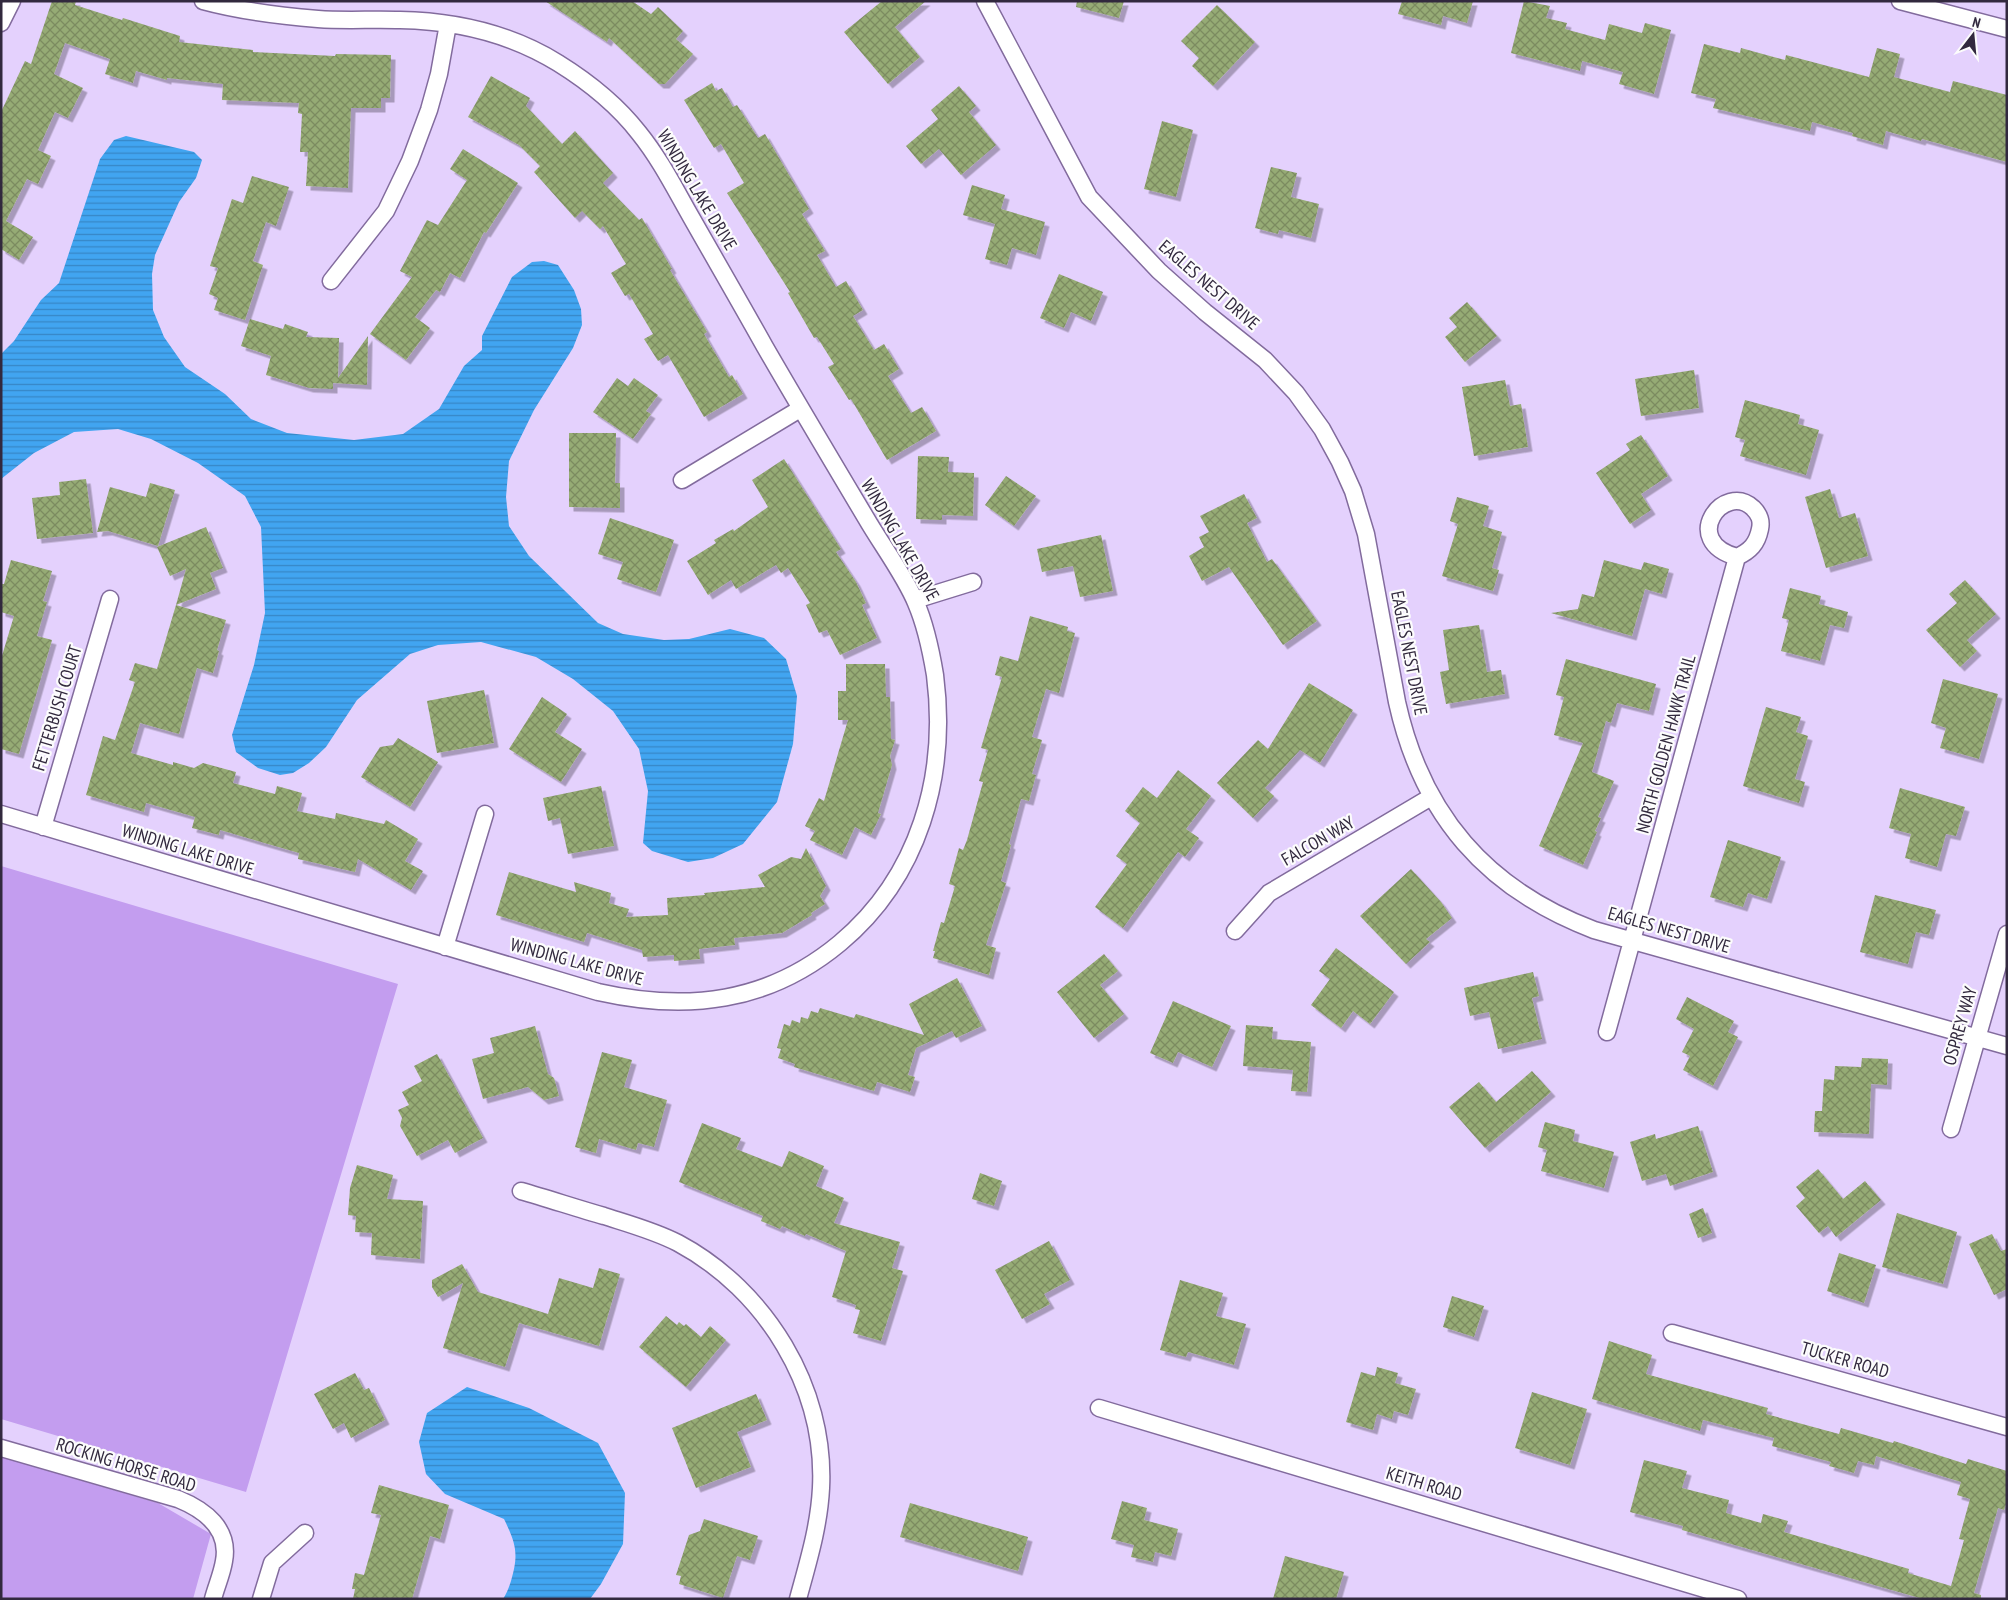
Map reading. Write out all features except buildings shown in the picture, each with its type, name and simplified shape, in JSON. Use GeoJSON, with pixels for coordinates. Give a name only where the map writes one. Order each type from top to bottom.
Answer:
{"type":"FeatureCollection","features":[{"type":"Feature","properties":{"kind":"street"},"geometry":{"type":"LineString","coordinates":[[1,23],[12,1]]}},
{"type":"Feature","properties":{"kind":"street","name":"WINDING LAKE DRIVE"},"geometry":{"type":"LineString","coordinates":[[1,814],[598,992],[632,1000],[667,1003],[701,1002],[736,996],[769,985],[829,952],[861,924],[878,905],[898,877],[914,846],[926,816],[933,787],[938,743],[938,699],[932,656],[915,600],[800,409],[665,171],[638,131],[616,108],[586,82],[556,62],[516,42],[483,31],[448,24],[406,20],[321,19],[267,14],[204,1]]}},
{"type":"Feature","properties":{"kind":"street","name":"EAGLES NEST DRIVE"},"geometry":{"type":"LineString","coordinates":[[985,1],[1089,197],[1159,271],[1205,312],[1265,360],[1296,393],[1322,429],[1353,491],[1366,534],[1403,729],[1416,768],[1432,798],[1460,838],[1488,868],[1532,901],[1568,920],[1633,941],[2007,1046]]}},
{"type":"Feature","properties":{"kind":"street"},"geometry":{"type":"LineString","coordinates":[[1900,1],[2007,29]]}},
{"type":"Feature","properties":{"kind":"street"},"geometry":{"type":"LineString","coordinates":[[331,281],[386,211],[410,162],[429,110],[439,74],[448,24]]}},
{"type":"Feature","properties":{"kind":"street"},"geometry":{"type":"LineString","coordinates":[[682,480],[800,409]]}},
{"type":"Feature","properties":{"kind":"street","name":"NORTH GOLDEN HAWK TRAIL"},"geometry":{"type":"LineString","coordinates":[[1607,1032],[1737,557]]}},
{"type":"Feature","properties":{"kind":"street"},"geometry":{"type":"LineString","coordinates":[[915,600],[973,582]]}},
{"type":"Feature","properties":{"kind":"street","name":"FETTERBUSH COURT"},"geometry":{"type":"LineString","coordinates":[[43,827],[110,599]]}},
{"type":"Feature","properties":{"kind":"street","name":"FALCON WAY"},"geometry":{"type":"LineString","coordinates":[[1234,931],[1269,893],[1432,798]]}},
{"type":"Feature","properties":{"kind":"street"},"geometry":{"type":"LineString","coordinates":[[445,947],[485,814]]}},
{"type":"Feature","properties":{"kind":"street","name":"OSPREY WAY"},"geometry":{"type":"LineString","coordinates":[[1951,1129],[2007,934]]}},
{"type":"Feature","properties":{"kind":"street"},"geometry":{"type":"LineString","coordinates":[[521,1191],[646,1229],[678,1243],[708,1262],[735,1284],[759,1309],[780,1337],[803,1384],[814,1418],[820,1452],[821,1487],[818,1522],[798,1599]]}},
{"type":"Feature","properties":{"kind":"street","name":"TUCKER ROAD"},"geometry":{"type":"LineString","coordinates":[[1672,1333],[2007,1426]]}},
{"type":"Feature","properties":{"kind":"street","name":"KEITH ROAD"},"geometry":{"type":"LineString","coordinates":[[1099,1408],[1738,1599]]}},
{"type":"Feature","properties":{"kind":"street","name":"ROCKING HORSE ROAD"},"geometry":{"type":"LineString","coordinates":[[1,1448],[178,1499],[204,1512],[223,1535],[225,1547],[224,1561],[213,1599]]}},
{"type":"Feature","properties":{"kind":"street"},"geometry":{"type":"LineString","coordinates":[[261,1599],[272,1564],[306,1533]]}},
{"type":"Feature","properties":{"kind":"shaded area"},"geometry":{"type":"Polygon","coordinates":[[[1,866],[398,984],[246,1492],[1,1419],[1,866]]]}},
{"type":"Feature","properties":{"kind":"shaded area"},"geometry":{"type":"Polygon","coordinates":[[[1,1457],[158,1503],[211,1534],[193,1599],[1,1599],[1,1457]]]}},
{"type":"Feature","properties":{"kind":"water"},"geometry":{"type":"Polygon","coordinates":[[[126,136],[194,152],[202,160],[196,178],[179,202],[155,255],[152,274],[153,310],[164,337],[185,367],[225,394],[251,419],[287,433],[354,440],[403,434],[439,409],[464,366],[482,350],[482,336],[512,277],[532,262],[544,261],[558,265],[574,290],[581,309],[582,325],[573,348],[534,410],[509,461],[506,497],[509,526],[529,556],[598,623],[623,634],[664,640],[689,639],[730,629],[764,638],[786,659],[797,696],[793,744],[777,802],[743,844],[713,858],[688,862],[652,851],[643,843],[648,791],[639,749],[613,711],[573,679],[536,657],[481,642],[438,645],[410,654],[357,700],[326,747],[309,763],[293,773],[280,775],[258,768],[236,752],[232,735],[254,665],[265,613],[261,527],[245,496],[198,463],[151,439],[118,429],[74,432],[34,453],[1,479],[1,354],[14,341],[41,300],[59,283],[100,159],[114,140],[126,136]]]}},
{"type":"Feature","properties":{"kind":"water"},"geometry":{"type":"Polygon","coordinates":[[[467,1387],[529,1408],[598,1443],[625,1493],[623,1544],[601,1584],[590,1599],[503,1599],[511,1581],[515,1563],[514,1542],[504,1519],[445,1494],[426,1474],[419,1442],[427,1413],[467,1387]]]}}]}
